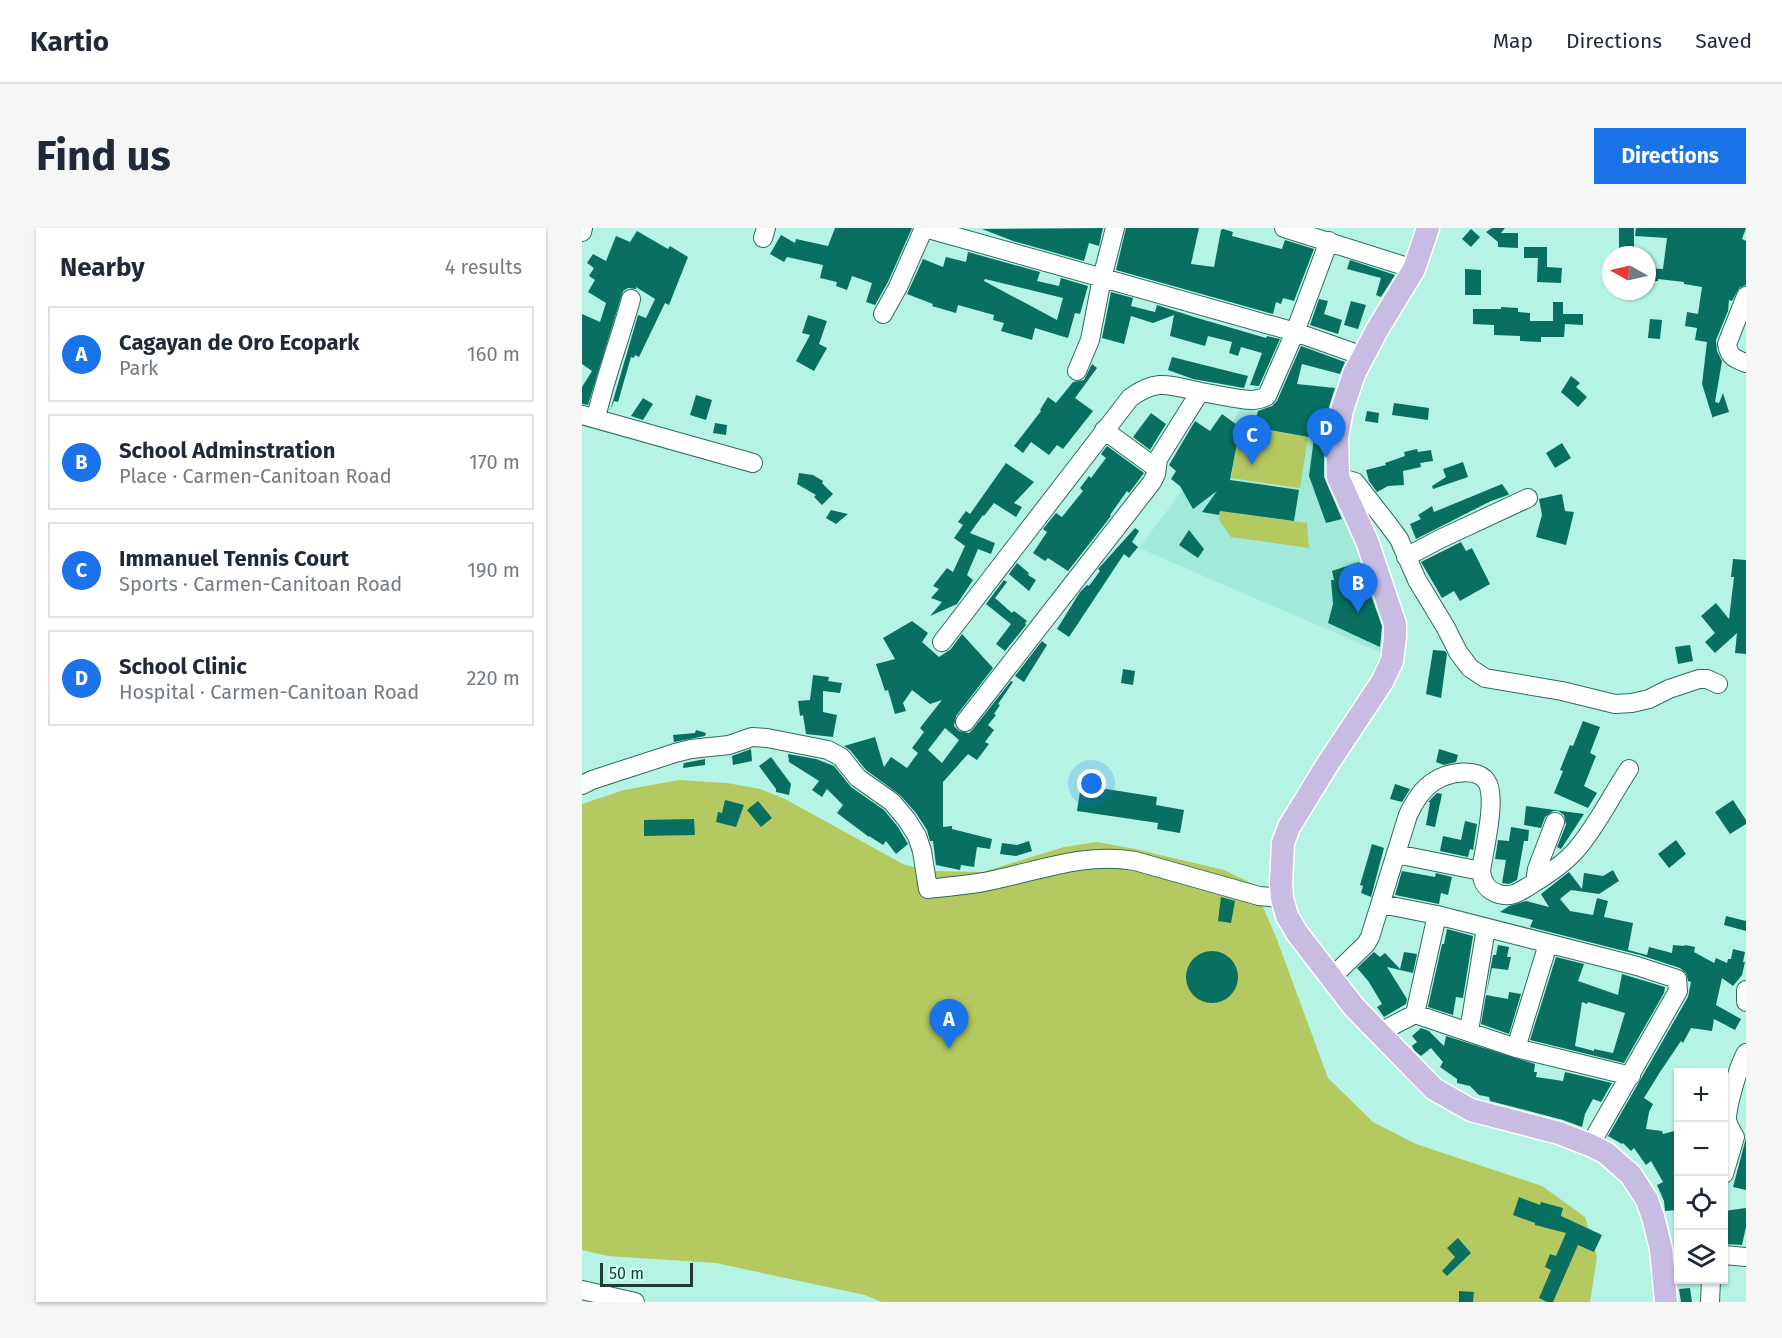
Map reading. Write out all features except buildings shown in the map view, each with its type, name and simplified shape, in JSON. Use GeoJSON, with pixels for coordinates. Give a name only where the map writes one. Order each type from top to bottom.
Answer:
{"type":"FeatureCollection","features":[{"type":"Feature","properties":{"kind":"main road"},"geometry":{"type":"LineString","coordinates":[[1428,228],[1414,269],[1354,374],[1341,410],[1336,448],[1338,477],[1376,563],[1395,624],[1392,661],[1382,682],[1289,827],[1281,857],[1282,898],[1287,916],[1297,933],[1354,1007],[1434,1089],[1472,1110],[1559,1133],[1590,1144],[1606,1153],[1631,1175],[1647,1200],[1653,1217],[1661,1249],[1666,1302]]}},
{"type":"Feature","properties":{"kind":"street"},"geometry":{"type":"LineString","coordinates":[[883,314],[898,287],[924,228],[1295,332],[1363,356]]}},
{"type":"Feature","properties":{"kind":"street"},"geometry":{"type":"LineString","coordinates":[[1077,371],[1090,340],[1115,228]]}},
{"type":"Feature","properties":{"kind":"street"},"geometry":{"type":"LineString","coordinates":[[1284,228],[1414,269]]}},
{"type":"Feature","properties":{"kind":"street"},"geometry":{"type":"LineString","coordinates":[[942,642],[1130,398],[1149,386],[1170,384],[1200,392],[1250,400],[1267,396],[1295,332],[1329,242]]}},
{"type":"Feature","properties":{"kind":"street"},"geometry":{"type":"LineString","coordinates":[[1746,296],[1727,344],[1728,352],[1733,358],[1746,363]]}},
{"type":"Feature","properties":{"kind":"street"},"geometry":{"type":"LineString","coordinates":[[631,299],[601,395],[589,416],[753,463]]}},
{"type":"Feature","properties":{"kind":"street"},"geometry":{"type":"LineString","coordinates":[[965,722],[1152,483],[1158,459],[1200,392]]}},
{"type":"Feature","properties":{"kind":"street"},"geometry":{"type":"LineString","coordinates":[[1104,430],[1156,468]]}},
{"type":"Feature","properties":{"kind":"street"},"geometry":{"type":"LineString","coordinates":[[1338,477],[1351,480],[1359,487],[1399,539],[1417,580],[1458,652],[1470,668],[1485,678],[1562,691],[1615,704],[1650,699],[1669,689],[1699,680],[1707,679],[1718,684]]}},
{"type":"Feature","properties":{"kind":"street"},"geometry":{"type":"LineString","coordinates":[[1406,557],[1440,538],[1528,498]]}},
{"type":"Feature","properties":{"kind":"street"},"geometry":{"type":"LineString","coordinates":[[582,785],[675,753],[729,745],[752,737],[767,738],[828,750],[841,757],[858,778],[892,802],[917,836],[922,851],[928,889],[982,882],[1079,860],[1117,858],[1259,896],[1282,898]]}},
{"type":"Feature","properties":{"kind":"street"},"geometry":{"type":"LineString","coordinates":[[1332,977],[1366,944],[1370,937],[1408,814],[1421,792],[1433,782],[1448,775],[1470,772],[1480,775],[1488,783],[1490,805],[1481,879],[1485,886],[1503,896],[1518,893],[1574,853],[1586,838],[1629,769]]}},
{"type":"Feature","properties":{"kind":"street"},"geometry":{"type":"LineString","coordinates":[[1535,882],[1537,869],[1555,822]]}},
{"type":"Feature","properties":{"kind":"street"},"geometry":{"type":"LineString","coordinates":[[1396,854],[1481,871]]}},
{"type":"Feature","properties":{"kind":"street"},"geometry":{"type":"LineString","coordinates":[[1381,904],[1437,915],[1637,966],[1677,979],[1678,991],[1590,1144]]}},
{"type":"Feature","properties":{"kind":"street"},"geometry":{"type":"LineString","coordinates":[[1415,1014],[1437,915]]}},
{"type":"Feature","properties":{"kind":"street"},"geometry":{"type":"LineString","coordinates":[[1468,1031],[1486,928]]}},
{"type":"Feature","properties":{"kind":"street"},"geometry":{"type":"LineString","coordinates":[[1516,1048],[1548,944]]}},
{"type":"Feature","properties":{"kind":"street"},"geometry":{"type":"LineString","coordinates":[[1746,990],[1746,1002]]}},
{"type":"Feature","properties":{"kind":"street"},"geometry":{"type":"LineString","coordinates":[[1378,1033],[1415,1014],[1516,1048],[1631,1076]]}},
{"type":"Feature","properties":{"kind":"street"},"geometry":{"type":"LineString","coordinates":[[1728,1122],[1741,1061],[1746,1053]]}},
{"type":"Feature","properties":{"kind":"street"},"geometry":{"type":"LineString","coordinates":[[1728,1125],[1734,1137],[1728,1159]]}},
{"type":"Feature","properties":{"kind":"street"},"geometry":{"type":"LineString","coordinates":[[1728,1255],[1746,1257]]}},
{"type":"Feature","properties":{"kind":"street"},"geometry":{"type":"LineString","coordinates":[[1710,1302],[1712,1284]]}},
{"type":"Feature","properties":{"kind":"street"},"geometry":{"type":"LineString","coordinates":[[582,1290],[635,1302]]}},
{"type":"Feature","properties":{"kind":"shaded area"},"geometry":{"type":"Polygon","coordinates":[[[1243,404],[1338,414],[1338,446],[1387,605],[1382,653],[1139,548],[1229,428],[1243,404]]]}},
{"type":"Feature","properties":{"kind":"green space"},"geometry":{"type":"Polygon","coordinates":[[[1240,425],[1308,437],[1300,488],[1231,478],[1240,425]]]}},
{"type":"Feature","properties":{"kind":"green space"},"geometry":{"type":"Polygon","coordinates":[[[1220,511],[1307,523],[1309,548],[1231,537],[1219,520],[1220,511]]]}},
{"type":"Feature","properties":{"kind":"green space"},"geometry":{"type":"Polygon","coordinates":[[[679,780],[727,783],[760,789],[785,799],[903,864],[927,871],[983,872],[1064,847],[1097,842],[1224,870],[1253,884],[1276,937],[1328,1078],[1373,1122],[1416,1144],[1542,1186],[1585,1217],[1597,1257],[1590,1302],[882,1302],[865,1295],[716,1263],[608,1256],[582,1250],[582,804],[624,790],[679,780]]]}},
{"type":"Feature","properties":{"kind":"place","name":"School Clinic"},"geometry":{"type":"Point","coordinates":[1326,458]}},
{"type":"Feature","properties":{"kind":"place","name":"Immanuel Tennis Court"},"geometry":{"type":"Point","coordinates":[1252,465]}},
{"type":"Feature","properties":{"kind":"place","name":"School Adminstration"},"geometry":{"type":"Point","coordinates":[1358,613]}},
{"type":"Feature","properties":{"kind":"place","name":"Cagayan de Oro Ecopark"},"geometry":{"type":"Point","coordinates":[949,1049]}}]}
